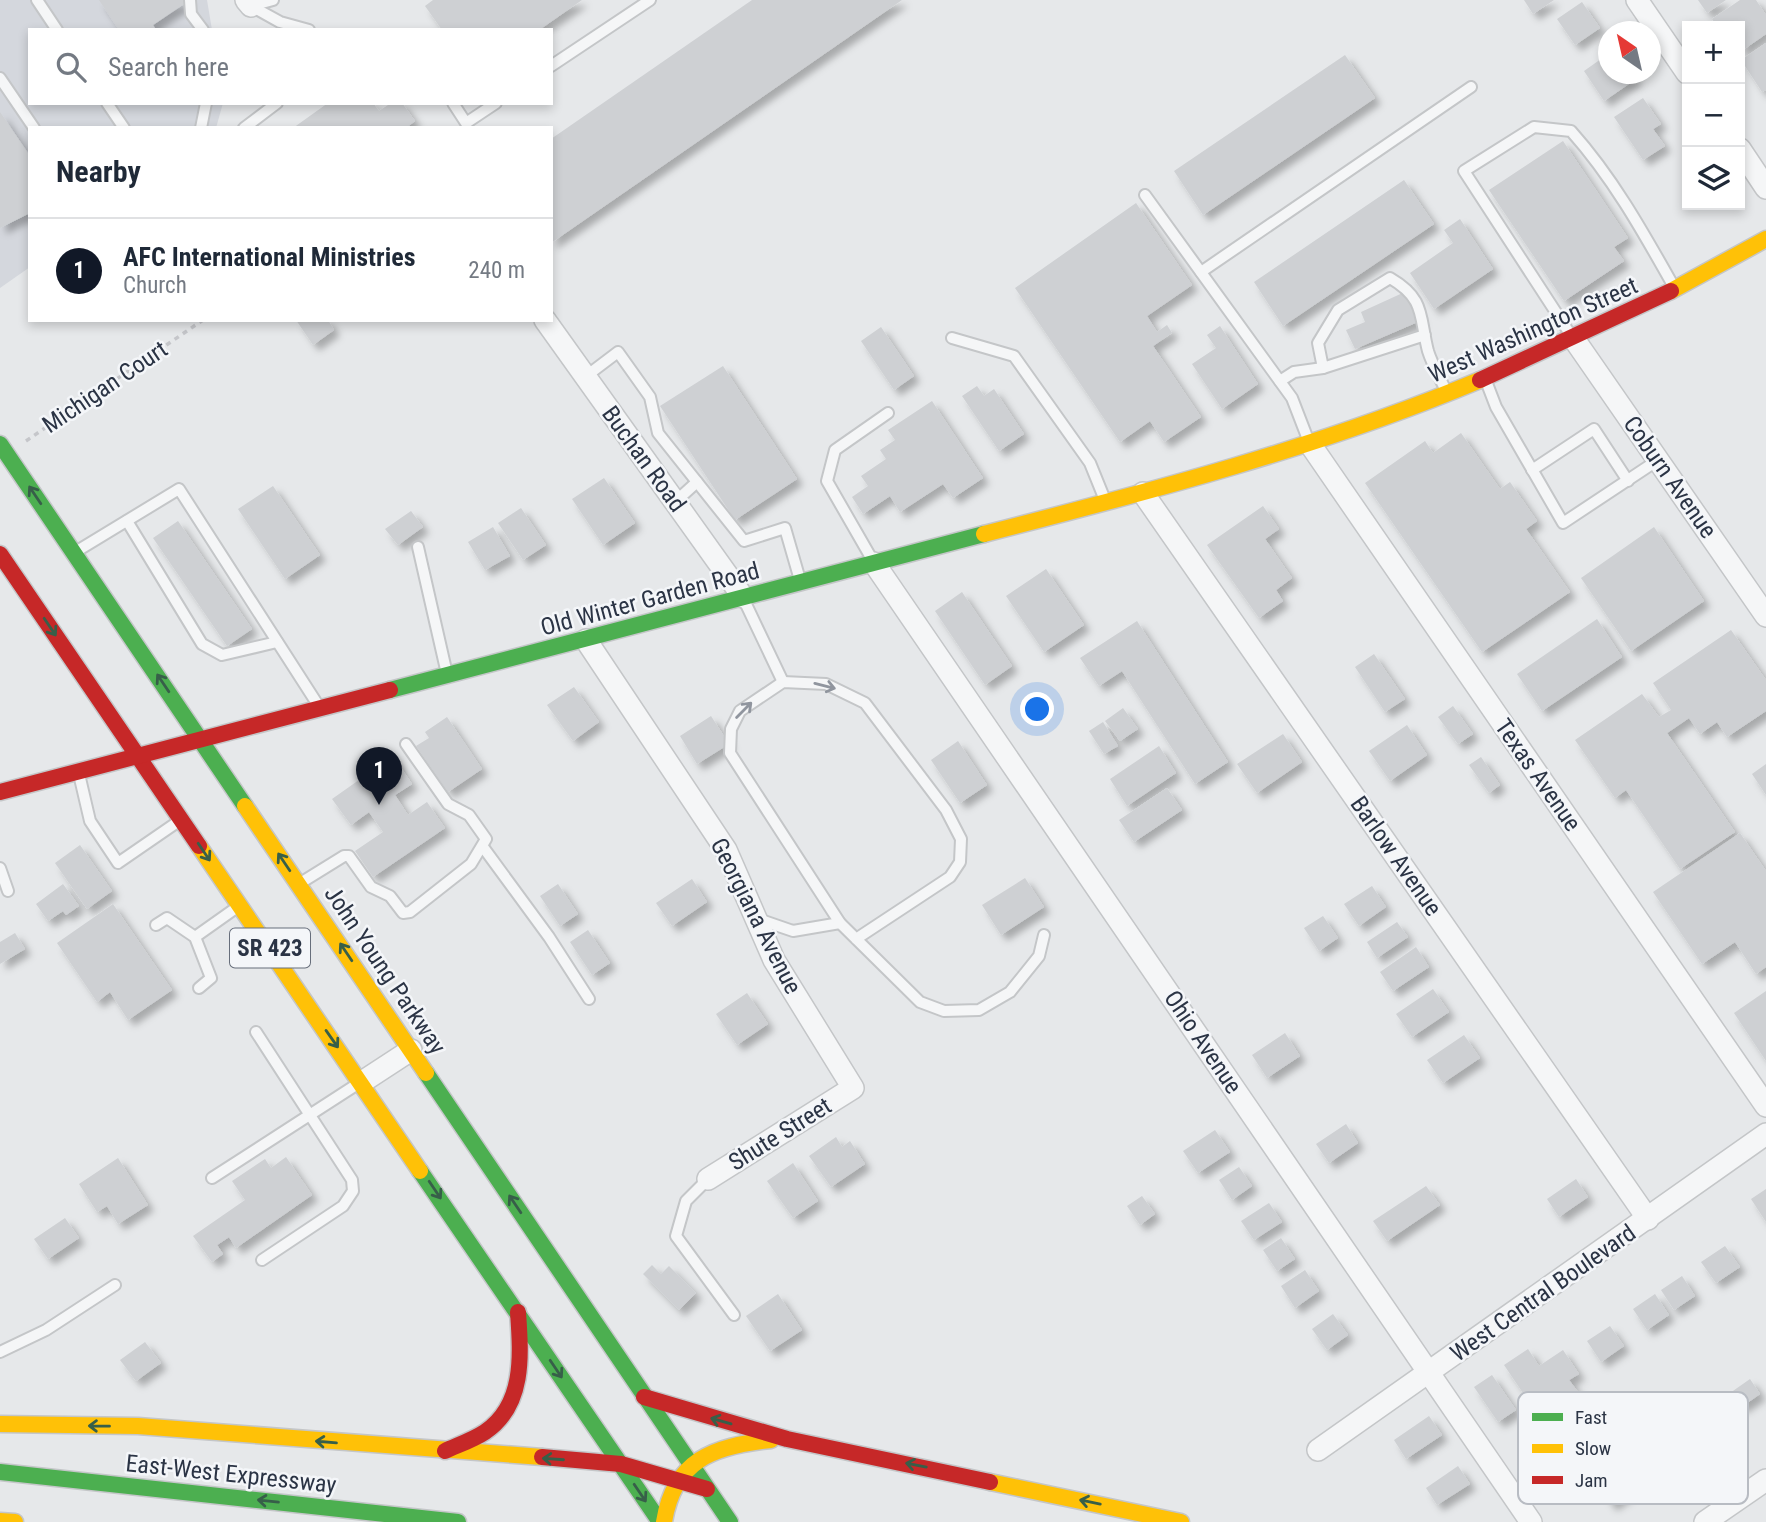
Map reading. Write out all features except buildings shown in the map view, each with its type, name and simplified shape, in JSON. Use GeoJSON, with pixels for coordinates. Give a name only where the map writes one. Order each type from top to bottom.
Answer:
{"type":"FeatureCollection","features":[{"type":"Feature","properties":{"kind":"main road","name":"West Washington Street"},"geometry":{"type":"LineString","coordinates":[[1310,444],[1485,378],[1574,339],[1675,290],[1766,239]]}},
{"type":"Feature","properties":{"kind":"main road","name":"Old Winter Garden Road"},"geometry":{"type":"LineString","coordinates":[[0,792],[1106,503],[1310,444]]}},
{"type":"Feature","properties":{"kind":"main road","name":"John Young Parkway"},"geometry":{"type":"LineString","coordinates":[[3,449],[730,1522]]}},
{"type":"Feature","properties":{"kind":"main road","name":"SR 423"},"geometry":{"type":"LineString","coordinates":[[0,554],[662,1522]]}},
{"type":"Feature","properties":{"kind":"main road"},"geometry":{"type":"LineString","coordinates":[[445,1451],[489,1429],[509,1407],[520,1375],[518,1312]]}},
{"type":"Feature","properties":{"kind":"main road"},"geometry":{"type":"LineString","coordinates":[[644,1397],[787,1439],[1181,1522]]}},
{"type":"Feature","properties":{"kind":"main road"},"geometry":{"type":"LineString","coordinates":[[0,1424],[138,1426],[621,1464],[707,1489]]}},
{"type":"Feature","properties":{"kind":"main road"},"geometry":{"type":"LineString","coordinates":[[662,1522],[665,1502],[676,1481],[690,1465],[735,1443],[787,1439]]}},
{"type":"Feature","properties":{"kind":"main road","name":"East-West Expressway"},"geometry":{"type":"LineString","coordinates":[[0,1472],[458,1522]]}},
{"type":"Feature","properties":{"kind":"main road"},"geometry":{"type":"LineString","coordinates":[[0,1521],[15,1522]]}},
{"type":"Feature","properties":{"kind":"street"},"geometry":{"type":"LineString","coordinates":[[1637,0],[1682,66]]}},
{"type":"Feature","properties":{"kind":"street"},"geometry":{"type":"LineString","coordinates":[[1745,156],[1766,188]]}},
{"type":"Feature","properties":{"kind":"street","name":"Buchan Road"},"geometry":{"type":"LineString","coordinates":[[546,322],[743,597]]}},
{"type":"Feature","properties":{"kind":"street","name":"Coburn Avenue"},"geometry":{"type":"LineString","coordinates":[[1574,339],[1766,616]]}},
{"type":"Feature","properties":{"kind":"street","name":"Texas Avenue"},"geometry":{"type":"LineString","coordinates":[[1310,444],[1766,1106]]}},
{"type":"Feature","properties":{"kind":"street","name":"Barlow Avenue"},"geometry":{"type":"LineString","coordinates":[[1143,493],[1648,1219]]}},
{"type":"Feature","properties":{"kind":"street","name":"Ohio Avenue"},"geometry":{"type":"LineString","coordinates":[[874,563],[1518,1503]]}},
{"type":"Feature","properties":{"kind":"street","name":"Georgiana Avenue"},"geometry":{"type":"LineString","coordinates":[[586,640],[726,850],[774,960],[853,1088]]}},
{"type":"Feature","properties":{"kind":"street"},"geometry":{"type":"LineString","coordinates":[[362,1082],[411,1049]]}},
{"type":"Feature","properties":{"kind":"street","name":"Shute Street"},"geometry":{"type":"LineString","coordinates":[[708,1180],[853,1088]]}},
{"type":"Feature","properties":{"kind":"street","name":"West Central Boulevard"},"geometry":{"type":"LineString","coordinates":[[1318,1450],[1766,1134]]}},
{"type":"Feature","properties":{"kind":"street"},"geometry":{"type":"LineString","coordinates":[[1748,1492],[1766,1480]]}},
{"type":"Feature","properties":{"kind":"street","name":"Ohio Avenue"},"geometry":{"type":"LineString","coordinates":[[1519,1504],[1531,1522]]}},
{"type":"Feature","properties":{"kind":"street"},"geometry":{"type":"LineString","coordinates":[[1705,1522],[1731,1504]]}},
{"type":"Feature","properties":{"kind":"lane"},"geometry":{"type":"LineString","coordinates":[[37,0],[56,28]]}},
{"type":"Feature","properties":{"kind":"lane"},"geometry":{"type":"LineString","coordinates":[[190,0],[191,14],[202,28]]}},
{"type":"Feature","properties":{"kind":"lane"},"geometry":{"type":"LineString","coordinates":[[248,3],[273,0]]}},
{"type":"Feature","properties":{"kind":"lane"},"geometry":{"type":"LineString","coordinates":[[553,65],[650,0]]}},
{"type":"Feature","properties":{"kind":"lane"},"geometry":{"type":"LineString","coordinates":[[248,3],[280,22],[302,28]]}},
{"type":"Feature","properties":{"kind":"lane"},"geometry":{"type":"LineString","coordinates":[[0,78],[33,126]]}},
{"type":"Feature","properties":{"kind":"lane"},"geometry":{"type":"LineString","coordinates":[[1201,272],[1471,87]]}},
{"type":"Feature","properties":{"kind":"lane"},"geometry":{"type":"LineString","coordinates":[[108,105],[123,126]]}},
{"type":"Feature","properties":{"kind":"lane"},"geometry":{"type":"LineString","coordinates":[[201,126],[206,105]]}},
{"type":"Feature","properties":{"kind":"lane"},"geometry":{"type":"LineString","coordinates":[[247,126],[274,105]]}},
{"type":"Feature","properties":{"kind":"lane"},"geometry":{"type":"LineString","coordinates":[[454,105],[466,123],[493,105]]}},
{"type":"Feature","properties":{"kind":"lane"},"geometry":{"type":"LineString","coordinates":[[1574,339],[1464,171],[1534,127],[1571,131],[1592,155],[1649,239],[1675,290]]}},
{"type":"Feature","properties":{"kind":"lane"},"geometry":{"type":"LineString","coordinates":[[1145,195],[1292,398],[1310,444]]}},
{"type":"Feature","properties":{"kind":"lane"},"geometry":{"type":"LineString","coordinates":[[1323,368],[1318,343],[1338,310],[1390,278],[1409,288],[1425,320],[1429,353],[1447,393]]}},
{"type":"Feature","properties":{"kind":"lane"},"geometry":{"type":"LineString","coordinates":[[1280,382],[1294,372],[1323,368],[1425,335]]}},
{"type":"Feature","properties":{"kind":"lane"},"geometry":{"type":"LineString","coordinates":[[953,338],[1014,356],[1090,463],[1106,503]]}},
{"type":"Feature","properties":{"kind":"lane"},"geometry":{"type":"LineString","coordinates":[[585,377],[618,352],[650,397],[658,433],[744,541],[785,527],[801,582]]}},
{"type":"Feature","properties":{"kind":"lane"},"geometry":{"type":"LineString","coordinates":[[1485,378],[1496,407],[1563,523],[1658,460]]}},
{"type":"Feature","properties":{"kind":"lane"},"geometry":{"type":"LineString","coordinates":[[874,563],[827,481],[835,450],[888,413]]}},
{"type":"Feature","properties":{"kind":"lane"},"geometry":{"type":"LineString","coordinates":[[1532,470],[1594,429],[1628,481]]}},
{"type":"Feature","properties":{"kind":"lane"},"geometry":{"type":"LineString","coordinates":[[675,502],[697,482]]}},
{"type":"Feature","properties":{"kind":"lane"},"geometry":{"type":"LineString","coordinates":[[74,553],[179,489],[321,709]]}},
{"type":"Feature","properties":{"kind":"lane"},"geometry":{"type":"LineString","coordinates":[[127,521],[202,644],[222,655],[277,642]]}},
{"type":"Feature","properties":{"kind":"lane"},"geometry":{"type":"LineString","coordinates":[[418,547],[448,676]]}},
{"type":"Feature","properties":{"kind":"lane"},"geometry":{"type":"LineString","coordinates":[[743,597],[783,682]]}},
{"type":"Feature","properties":{"kind":"lane"},"geometry":{"type":"LineString","coordinates":[[856,939],[950,877],[960,862],[961,839],[946,810],[865,703],[826,684],[783,682],[740,710],[731,729],[730,754],[840,923],[856,939],[920,1002],[944,1011],[979,1010],[1010,992],[1039,956],[1044,935]]}},
{"type":"Feature","properties":{"kind":"lane"},"geometry":{"type":"LineString","coordinates":[[299,884],[344,856],[349,856],[371,887],[390,896],[403,913],[410,912],[463,872],[483,847],[486,839],[469,815],[448,804],[407,744]]}},
{"type":"Feature","properties":{"kind":"lane"},"geometry":{"type":"LineString","coordinates":[[79,771],[90,821],[118,863],[181,819]]}},
{"type":"Feature","properties":{"kind":"lane"},"geometry":{"type":"LineString","coordinates":[[483,847],[549,937],[589,999]]}},
{"type":"Feature","properties":{"kind":"lane"},"geometry":{"type":"LineString","coordinates":[[0,868],[9,891]]}},
{"type":"Feature","properties":{"kind":"lane"},"geometry":{"type":"LineString","coordinates":[[195,937],[240,905]]}},
{"type":"Feature","properties":{"kind":"lane"},"geometry":{"type":"LineString","coordinates":[[156,925],[167,918],[195,937],[211,978],[200,988]]}},
{"type":"Feature","properties":{"kind":"lane"},"geometry":{"type":"LineString","coordinates":[[755,918],[793,931],[840,923]]}},
{"type":"Feature","properties":{"kind":"lane"},"geometry":{"type":"LineString","coordinates":[[256,1032],[352,1180],[353,1191],[343,1206],[262,1260]]}},
{"type":"Feature","properties":{"kind":"lane"},"geometry":{"type":"LineString","coordinates":[[212,1178],[362,1082]]}},
{"type":"Feature","properties":{"kind":"lane"},"geometry":{"type":"LineString","coordinates":[[708,1180],[686,1201],[676,1236],[734,1315]]}},
{"type":"Feature","properties":{"kind":"lane"},"geometry":{"type":"LineString","coordinates":[[0,1352],[46,1330],[115,1285]]}},
{"type":"Feature","properties":{"kind":"path","name":"Michigan Court"},"geometry":{"type":"LineString","coordinates":[[3,449],[200,322]]}},
{"type":"Feature","properties":{"kind":"shaded area"},"geometry":{"type":"Polygon","coordinates":[[[0,0],[207,0],[212,28],[28,28],[28,105],[222,105],[217,126],[28,126],[28,268],[0,288],[0,0]]]}},
{"type":"Feature","properties":{"kind":"traffic: fast"},"geometry":{"type":"LineString","coordinates":[[0,444],[245,806]]}},
{"type":"Feature","properties":{"kind":"traffic: fast"},"geometry":{"type":"LineString","coordinates":[[390,690],[984,534]]}},
{"type":"Feature","properties":{"kind":"traffic: fast"},"geometry":{"type":"LineString","coordinates":[[426,1073],[730,1522]]}},
{"type":"Feature","properties":{"kind":"traffic: fast"},"geometry":{"type":"LineString","coordinates":[[420,1171],[660,1522]]}},
{"type":"Feature","properties":{"kind":"traffic: fast"},"geometry":{"type":"LineString","coordinates":[[0,1472],[458,1522]]}},
{"type":"Feature","properties":{"kind":"traffic: slow"},"geometry":{"type":"LineString","coordinates":[[1671,291],[1766,239]]}},
{"type":"Feature","properties":{"kind":"traffic: slow"},"geometry":{"type":"LineString","coordinates":[[984,534],[1173,484],[1297,447],[1480,380]]}},
{"type":"Feature","properties":{"kind":"traffic: slow"},"geometry":{"type":"LineString","coordinates":[[245,806],[426,1073]]}},
{"type":"Feature","properties":{"kind":"traffic: slow"},"geometry":{"type":"LineString","coordinates":[[199,846],[420,1171]]}},
{"type":"Feature","properties":{"kind":"traffic: slow"},"geometry":{"type":"LineString","coordinates":[[0,1424],[138,1426],[542,1457]]}},
{"type":"Feature","properties":{"kind":"traffic: slow"},"geometry":{"type":"LineString","coordinates":[[664,1522],[677,1484],[687,1470],[700,1460],[731,1447],[771,1440]]}},
{"type":"Feature","properties":{"kind":"traffic: slow"},"geometry":{"type":"LineString","coordinates":[[990,1482],[1181,1522]]}},
{"type":"Feature","properties":{"kind":"traffic: slow"},"geometry":{"type":"LineString","coordinates":[[0,1521],[15,1522]]}},
{"type":"Feature","properties":{"kind":"traffic: jam"},"geometry":{"type":"LineString","coordinates":[[1480,380],[1671,291]]}},
{"type":"Feature","properties":{"kind":"traffic: jam"},"geometry":{"type":"LineString","coordinates":[[0,554],[199,846]]}},
{"type":"Feature","properties":{"kind":"traffic: jam"},"geometry":{"type":"LineString","coordinates":[[0,792],[390,690]]}},
{"type":"Feature","properties":{"kind":"traffic: jam"},"geometry":{"type":"LineString","coordinates":[[445,1451],[485,1432],[498,1421],[507,1408],[518,1378],[518,1312]]}},
{"type":"Feature","properties":{"kind":"traffic: jam"},"geometry":{"type":"LineString","coordinates":[[644,1397],[787,1439],[990,1482]]}},
{"type":"Feature","properties":{"kind":"traffic: jam"},"geometry":{"type":"LineString","coordinates":[[542,1457],[621,1464],[707,1489]]}},
{"type":"Feature","properties":{"kind":"place","name":"AFC International Ministries"},"geometry":{"type":"Point","coordinates":[379,805]}}]}
